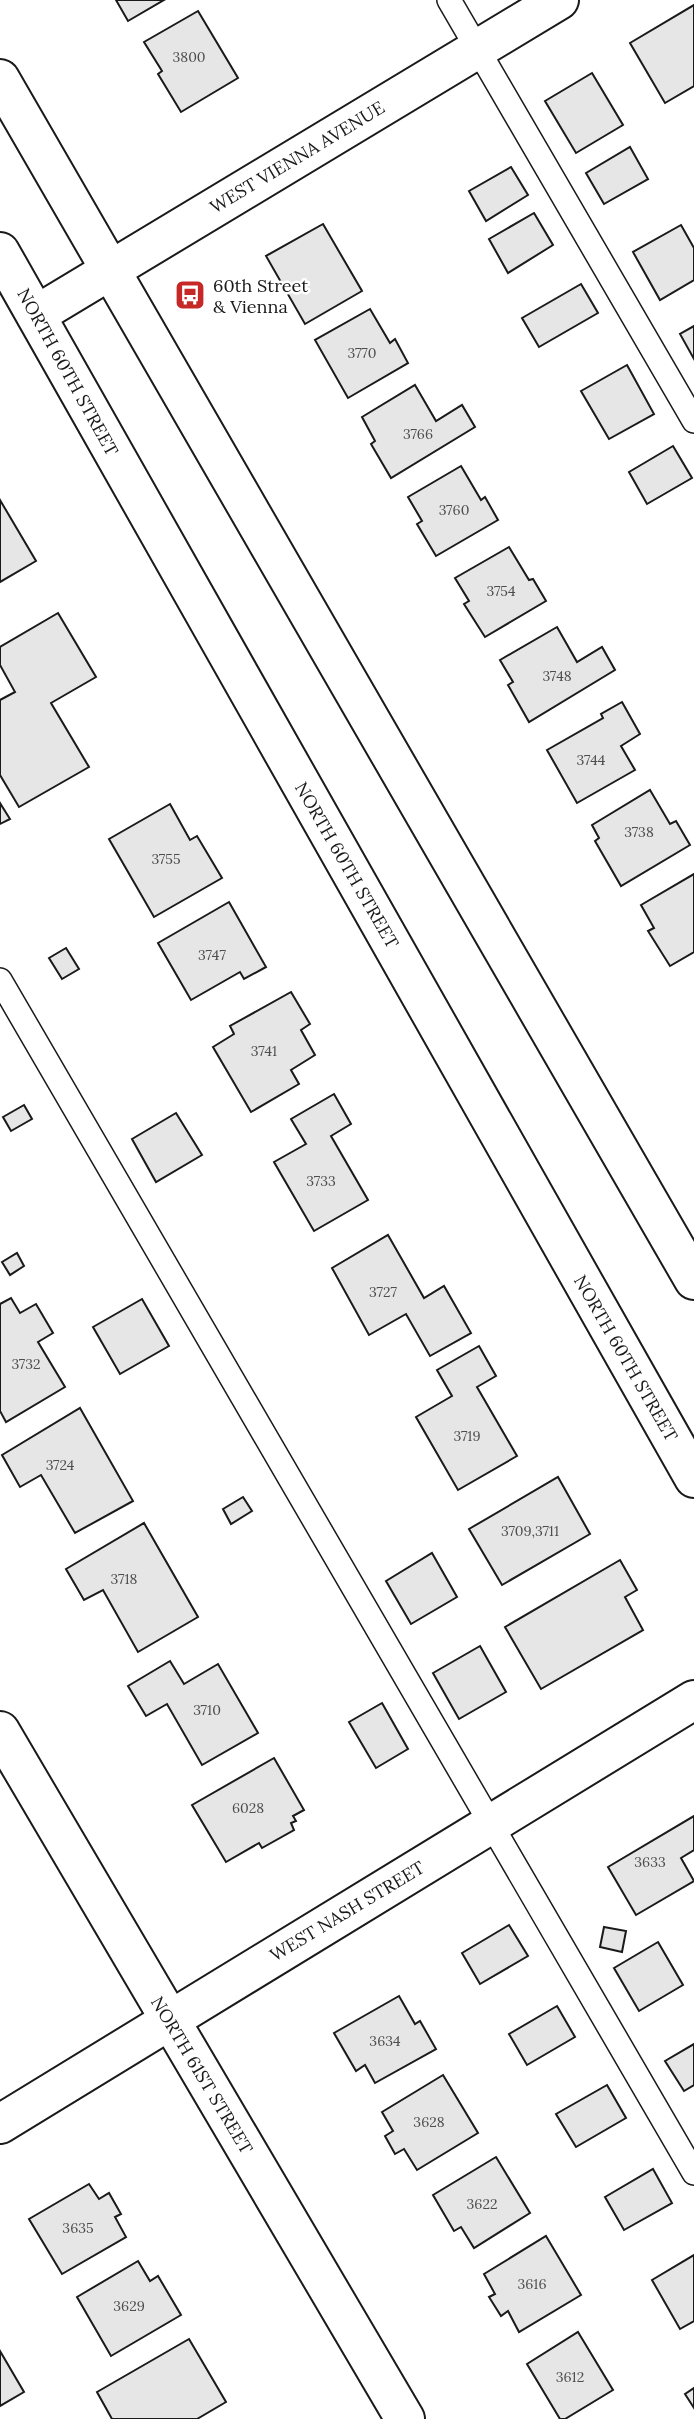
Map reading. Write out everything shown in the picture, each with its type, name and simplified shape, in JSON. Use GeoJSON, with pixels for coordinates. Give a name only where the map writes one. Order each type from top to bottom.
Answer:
{"type":"FeatureCollection","features":[{"type":"Feature","properties":{"kind":"main road","name":"WEST VIENNA AVENUE"},"geometry":{"type":"LineString","coordinates":[[36,315],[559,0]]}},
{"type":"Feature","properties":{"kind":"main road"},"geometry":{"type":"LineString","coordinates":[[0,79],[694,1280]]}},
{"type":"Feature","properties":{"kind":"main road","name":"NORTH 60TH STREET"},"geometry":{"type":"LineString","coordinates":[[0,252],[694,1478]]}},
{"type":"Feature","properties":{"kind":"main road","name":"WEST NASH STREET"},"geometry":{"type":"LineString","coordinates":[[0,2124],[694,1700]]}},
{"type":"Feature","properties":{"kind":"main road","name":"NORTH 61ST STREET"},"geometry":{"type":"LineString","coordinates":[[0,1731],[405,2419]]}},
{"type":"Feature","properties":{"kind":"lane"},"geometry":{"type":"LineString","coordinates":[[449,0],[694,421]]}},
{"type":"Feature","properties":{"kind":"lane"},"geometry":{"type":"LineString","coordinates":[[0,980],[694,2173]]}},
{"type":"Feature","properties":{"kind":"building"},"geometry":{"type":"Polygon","coordinates":[[[116,0],[164,0],[128,21],[116,0]]]}},
{"type":"Feature","properties":{"kind":"building"},"geometry":{"type":"Polygon","coordinates":[[[694,5],[694,86],[665,103],[630,43],[694,5]]]}},
{"type":"Feature","properties":{"kind":"building"},"geometry":{"type":"Polygon","coordinates":[[[198,11],[238,78],[181,112],[158,74],[162,71],[144,42],[198,11]]]}},
{"type":"Feature","properties":{"kind":"building"},"geometry":{"type":"Polygon","coordinates":[[[592,73],[623,125],[576,153],[545,101],[592,73]]]}},
{"type":"Feature","properties":{"kind":"building"},"geometry":{"type":"Polygon","coordinates":[[[630,147],[648,179],[604,204],[586,173],[630,147]]]}},
{"type":"Feature","properties":{"kind":"building"},"geometry":{"type":"Polygon","coordinates":[[[511,167],[528,195],[486,221],[469,191],[511,167]]]}},
{"type":"Feature","properties":{"kind":"building"},"geometry":{"type":"Polygon","coordinates":[[[534,213],[553,245],[508,273],[489,239],[534,213]]]}},
{"type":"Feature","properties":{"kind":"building"},"geometry":{"type":"Polygon","coordinates":[[[323,224],[362,291],[305,324],[266,256],[323,224]]]}},
{"type":"Feature","properties":{"kind":"building"},"geometry":{"type":"Polygon","coordinates":[[[681,225],[694,248],[694,280],[660,300],[633,252],[681,225]]]}},
{"type":"Feature","properties":{"kind":"building"},"geometry":{"type":"Polygon","coordinates":[[[581,284],[598,313],[539,347],[522,318],[581,284]]]}},
{"type":"Feature","properties":{"kind":"building"},"geometry":{"type":"Polygon","coordinates":[[[370,309],[390,343],[395,339],[408,363],[348,398],[315,340],[370,309]]]}},
{"type":"Feature","properties":{"kind":"building"},"geometry":{"type":"Polygon","coordinates":[[[694,326],[694,359],[680,334],[694,326]]]}},
{"type":"Feature","properties":{"kind":"building"},"geometry":{"type":"Polygon","coordinates":[[[627,365],[654,414],[609,439],[581,391],[627,365]]]}},
{"type":"Feature","properties":{"kind":"building"},"geometry":{"type":"Polygon","coordinates":[[[415,385],[436,421],[462,405],[475,427],[391,478],[371,444],[375,441],[362,417],[415,385]]]}},
{"type":"Feature","properties":{"kind":"building"},"geometry":{"type":"Polygon","coordinates":[[[673,446],[692,478],[647,504],[629,472],[673,446]]]}},
{"type":"Feature","properties":{"kind":"building"},"geometry":{"type":"Polygon","coordinates":[[[461,466],[481,500],[485,497],[498,520],[436,556],[417,524],[422,521],[408,497],[461,466]]]}},
{"type":"Feature","properties":{"kind":"building"},"geometry":{"type":"Polygon","coordinates":[[[0,500],[36,561],[0,582],[0,500]]]}},
{"type":"Feature","properties":{"kind":"building"},"geometry":{"type":"Polygon","coordinates":[[[509,547],[529,580],[533,579],[546,601],[485,637],[464,604],[469,601],[455,578],[509,547]]]}},
{"type":"Feature","properties":{"kind":"building"},"geometry":{"type":"Polygon","coordinates":[[[58,613],[96,677],[51,703],[89,767],[19,807],[0,775],[0,700],[15,692],[0,665],[0,647],[58,613]]]}},
{"type":"Feature","properties":{"kind":"building"},"geometry":{"type":"Polygon","coordinates":[[[557,627],[577,662],[602,647],[615,670],[529,722],[508,685],[513,682],[500,660],[557,627]]]}},
{"type":"Feature","properties":{"kind":"building"},"geometry":{"type":"Polygon","coordinates":[[[622,702],[640,734],[621,746],[635,770],[577,803],[547,750],[603,718],[601,714],[622,702]]]}},
{"type":"Feature","properties":{"kind":"building"},"geometry":{"type":"Polygon","coordinates":[[[650,790],[670,824],[676,821],[690,845],[621,886],[595,841],[599,838],[592,825],[650,790]]]}},
{"type":"Feature","properties":{"kind":"building"},"geometry":{"type":"Polygon","coordinates":[[[0,803],[10,819],[0,824],[0,803]]]}},
{"type":"Feature","properties":{"kind":"building"},"geometry":{"type":"Polygon","coordinates":[[[170,804],[190,840],[197,836],[222,878],[154,917],[109,839],[170,804]]]}},
{"type":"Feature","properties":{"kind":"building"},"geometry":{"type":"Polygon","coordinates":[[[694,874],[694,952],[670,966],[648,931],[654,928],[641,905],[694,874]]]}},
{"type":"Feature","properties":{"kind":"building"},"geometry":{"type":"Polygon","coordinates":[[[229,902],[266,967],[244,979],[240,972],[191,1000],[158,943],[229,902]]]}},
{"type":"Feature","properties":{"kind":"building"},"geometry":{"type":"Polygon","coordinates":[[[66,948],[79,969],[62,979],[49,958],[66,948]]]}},
{"type":"Feature","properties":{"kind":"building"},"geometry":{"type":"Polygon","coordinates":[[[291,992],[310,1024],[301,1030],[315,1055],[291,1070],[299,1084],[251,1112],[213,1047],[234,1034],[230,1026],[291,992]]]}},
{"type":"Feature","properties":{"kind":"building"},"geometry":{"type":"Polygon","coordinates":[[[334,1094],[351,1124],[331,1136],[368,1200],[314,1231],[274,1162],[306,1144],[291,1119],[334,1094]]]}},
{"type":"Feature","properties":{"kind":"building"},"geometry":{"type":"Polygon","coordinates":[[[24,1105],[32,1119],[11,1131],[3,1117],[24,1105]]]}},
{"type":"Feature","properties":{"kind":"building"},"geometry":{"type":"Polygon","coordinates":[[[176,1113],[202,1155],[156,1182],[132,1139],[176,1113]]]}},
{"type":"Feature","properties":{"kind":"building"},"geometry":{"type":"Polygon","coordinates":[[[388,1235],[424,1298],[444,1286],[471,1333],[430,1356],[406,1314],[369,1335],[332,1268],[388,1235]]]}},
{"type":"Feature","properties":{"kind":"building"},"geometry":{"type":"Polygon","coordinates":[[[17,1253],[24,1266],[10,1275],[2,1262],[17,1253]]]}},
{"type":"Feature","properties":{"kind":"building"},"geometry":{"type":"Polygon","coordinates":[[[11,1298],[20,1313],[36,1304],[53,1333],[38,1342],[65,1387],[6,1422],[0,1411],[0,1304],[11,1298]]]}},
{"type":"Feature","properties":{"kind":"building"},"geometry":{"type":"Polygon","coordinates":[[[142,1299],[169,1346],[120,1374],[93,1327],[142,1299]]]}},
{"type":"Feature","properties":{"kind":"building"},"geometry":{"type":"Polygon","coordinates":[[[479,1346],[496,1376],[477,1387],[517,1456],[458,1490],[416,1417],[452,1396],[437,1370],[479,1346]]]}},
{"type":"Feature","properties":{"kind":"building"},"geometry":{"type":"Polygon","coordinates":[[[80,1408],[133,1501],[75,1533],[41,1475],[20,1487],[2,1455],[80,1408]]]}},
{"type":"Feature","properties":{"kind":"building"},"geometry":{"type":"Polygon","coordinates":[[[558,1477],[590,1534],[502,1585],[469,1529],[558,1477]]]}},
{"type":"Feature","properties":{"kind":"building"},"geometry":{"type":"Polygon","coordinates":[[[243,1497],[252,1511],[231,1524],[223,1509],[243,1497]]]}},
{"type":"Feature","properties":{"kind":"building"},"geometry":{"type":"Polygon","coordinates":[[[144,1523],[198,1617],[138,1652],[103,1590],[84,1600],[66,1569],[144,1523]]]}},
{"type":"Feature","properties":{"kind":"building"},"geometry":{"type":"Polygon","coordinates":[[[432,1553],[457,1597],[411,1624],[386,1581],[432,1553]]]}},
{"type":"Feature","properties":{"kind":"building"},"geometry":{"type":"Polygon","coordinates":[[[620,1560],[637,1590],[625,1597],[643,1630],[541,1689],[505,1627],[620,1560]]]}},
{"type":"Feature","properties":{"kind":"building"},"geometry":{"type":"Polygon","coordinates":[[[480,1646],[506,1692],[459,1719],[433,1673],[480,1646]]]}},
{"type":"Feature","properties":{"kind":"building"},"geometry":{"type":"Polygon","coordinates":[[[170,1661],[184,1684],[218,1664],[258,1733],[202,1765],[167,1704],[146,1716],[128,1686],[170,1661]]]}},
{"type":"Feature","properties":{"kind":"building"},"geometry":{"type":"Polygon","coordinates":[[[382,1703],[408,1749],[376,1768],[349,1722],[382,1703]]]}},
{"type":"Feature","properties":{"kind":"building"},"geometry":{"type":"Polygon","coordinates":[[[274,1758],[304,1810],[293,1816],[296,1821],[291,1823],[294,1830],[262,1848],[259,1843],[226,1862],[192,1805],[274,1758]]]}},
{"type":"Feature","properties":{"kind":"building"},"geometry":{"type":"Polygon","coordinates":[[[694,1816],[694,1850],[681,1858],[694,1881],[636,1915],[608,1867],[694,1816]]]}},
{"type":"Feature","properties":{"kind":"building"},"geometry":{"type":"Polygon","coordinates":[[[509,1925],[528,1956],[480,1984],[462,1953],[509,1925]]]}},
{"type":"Feature","properties":{"kind":"building"},"geometry":{"type":"Polygon","coordinates":[[[604,1927],[626,1931],[622,1952],[600,1947],[604,1927]]]}},
{"type":"Feature","properties":{"kind":"building"},"geometry":{"type":"Polygon","coordinates":[[[658,1942],[683,1985],[639,2011],[614,1968],[658,1942]]]}},
{"type":"Feature","properties":{"kind":"building"},"geometry":{"type":"Polygon","coordinates":[[[399,1996],[415,2024],[420,2021],[436,2049],[375,2083],[365,2065],[356,2071],[334,2033],[399,1996]]]}},
{"type":"Feature","properties":{"kind":"building"},"geometry":{"type":"Polygon","coordinates":[[[557,2006],[575,2037],[527,2065],[509,2034],[557,2006]]]}},
{"type":"Feature","properties":{"kind":"building"},"geometry":{"type":"Polygon","coordinates":[[[694,2044],[694,2085],[684,2091],[665,2061],[694,2044]]]}},
{"type":"Feature","properties":{"kind":"building"},"geometry":{"type":"Polygon","coordinates":[[[443,2075],[478,2133],[417,2170],[404,2149],[395,2154],[385,2136],[393,2131],[382,2112],[443,2075]]]}},
{"type":"Feature","properties":{"kind":"building"},"geometry":{"type":"Polygon","coordinates":[[[607,2085],[626,2118],[576,2147],[556,2114],[607,2085]]]}},
{"type":"Feature","properties":{"kind":"building"},"geometry":{"type":"Polygon","coordinates":[[[496,2157],[530,2213],[474,2248],[461,2227],[454,2231],[433,2195],[496,2157]]]}},
{"type":"Feature","properties":{"kind":"building"},"geometry":{"type":"Polygon","coordinates":[[[653,2169],[672,2203],[624,2230],[605,2197],[653,2169]]]}},
{"type":"Feature","properties":{"kind":"building"},"geometry":{"type":"Polygon","coordinates":[[[89,2184],[99,2199],[109,2193],[121,2214],[115,2217],[126,2237],[62,2274],[29,2219],[89,2184]]]}},
{"type":"Feature","properties":{"kind":"building"},"geometry":{"type":"Polygon","coordinates":[[[546,2236],[581,2295],[519,2332],[508,2311],[501,2316],[489,2297],[495,2294],[484,2274],[546,2236]]]}},
{"type":"Feature","properties":{"kind":"building"},"geometry":{"type":"Polygon","coordinates":[[[694,2255],[694,2321],[680,2329],[652,2280],[694,2255]]]}},
{"type":"Feature","properties":{"kind":"building"},"geometry":{"type":"Polygon","coordinates":[[[138,2261],[150,2281],[158,2276],[181,2315],[111,2356],[77,2297],[138,2261]]]}},
{"type":"Feature","properties":{"kind":"building"},"geometry":{"type":"Polygon","coordinates":[[[578,2332],[613,2390],[565,2419],[560,2419],[527,2364],[578,2332]]]}},
{"type":"Feature","properties":{"kind":"building"},"geometry":{"type":"Polygon","coordinates":[[[189,2339],[226,2402],[197,2419],[112,2419],[97,2392],[189,2339]]]}},
{"type":"Feature","properties":{"kind":"building"},"geometry":{"type":"Polygon","coordinates":[[[0,2351],[24,2392],[0,2406],[0,2351]]]}},
{"type":"Feature","properties":{"kind":"building"},"geometry":{"type":"Polygon","coordinates":[[[694,2388],[694,2408],[685,2394],[694,2388]]]}},
{"type":"Feature","properties":{"kind":"place","name":"60th Street & Vienna"},"geometry":{"type":"Point","coordinates":[190,295]}}]}
